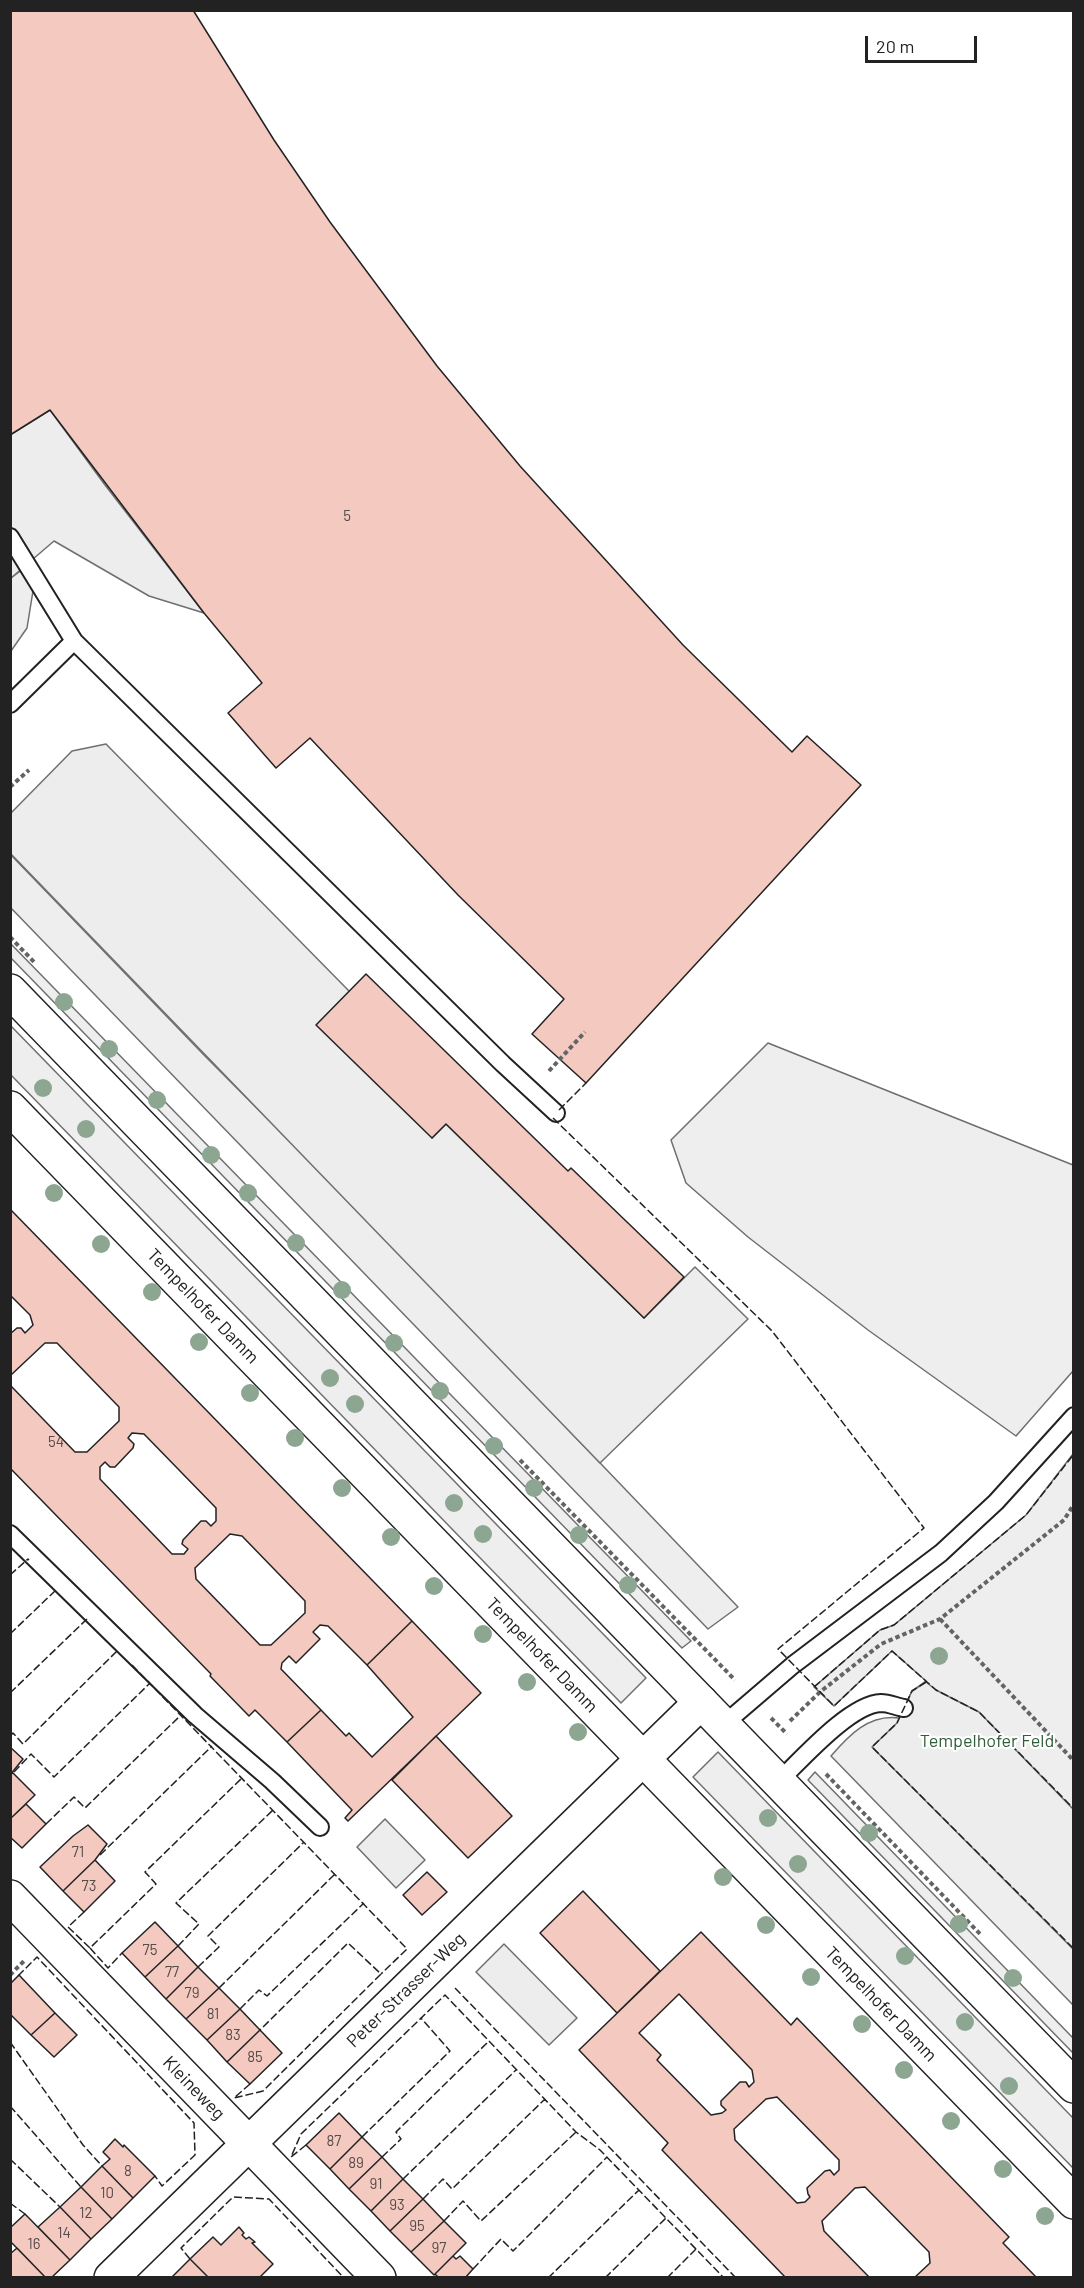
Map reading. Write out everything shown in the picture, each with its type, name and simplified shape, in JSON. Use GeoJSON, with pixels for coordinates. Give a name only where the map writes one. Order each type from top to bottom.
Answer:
{"type":"FeatureCollection","features":[{"type":"Feature","properties":{"kind":"main road"},"geometry":{"type":"LineString","coordinates":[[10,991],[1074,2086]]}},
{"type":"Feature","properties":{"kind":"main road","name":"Tempelhofer Damm"},"geometry":{"type":"LineString","coordinates":[[10,1108],[1074,2202]]}},
{"type":"Feature","properties":{"kind":"main road","name":"Peter-Strasser-Weg"},"geometry":{"type":"LineString","coordinates":[[111,2277],[642,1759],[712,1713]]}},
{"type":"Feature","properties":{"kind":"main road","name":"Kleineweg"},"geometry":{"type":"LineString","coordinates":[[10,1897],[379,2277]]}},
{"type":"Feature","properties":{"kind":"lane"},"geometry":{"type":"LineString","coordinates":[[10,537],[74,641],[556,1113]]}},
{"type":"Feature","properties":{"kind":"lane"},"geometry":{"type":"LineString","coordinates":[[10,704],[74,641]]}},
{"type":"Feature","properties":{"kind":"lane"},"geometry":{"type":"LineString","coordinates":[[712,1713],[793,1665],[941,1553],[996,1502],[1074,1416]]}},
{"type":"Feature","properties":{"kind":"lane"},"geometry":{"type":"LineString","coordinates":[[10,1534],[195,1715],[272,1781],[320,1827]]}},
{"type":"Feature","properties":{"kind":"lane"},"geometry":{"type":"LineString","coordinates":[[778,1782],[846,1717],[864,1707],[882,1703],[904,1708]]}},
{"type":"Feature","properties":{"kind":"path"},"geometry":{"type":"LineString","coordinates":[[10,788],[29,770]]}},
{"type":"Feature","properties":{"kind":"path"},"geometry":{"type":"LineString","coordinates":[[531,1090],[585,1032]]}},
{"type":"Feature","properties":{"kind":"path"},"geometry":{"type":"LineString","coordinates":[[790,1720],[820,1692],[881,1644],[940,1619],[1064,1520],[1074,1504]]}},
{"type":"Feature","properties":{"kind":"path"},"geometry":{"type":"LineString","coordinates":[[940,1619],[1074,1761]]}},
{"type":"Feature","properties":{"kind":"green space"},"geometry":{"type":"Polygon","coordinates":[[[23,569],[33,591],[27,628],[11,651],[11,578],[23,569]]]}},
{"type":"Feature","properties":{"kind":"green space"},"geometry":{"type":"Polygon","coordinates":[[[10,854],[356,1208],[738,1607],[708,1629],[11,908],[10,854]]]}},
{"type":"Feature","properties":{"kind":"green space"},"geometry":{"type":"Polygon","coordinates":[[[10,944],[691,1641],[682,1648],[680,1646],[11,958],[10,944]]]}},
{"type":"Feature","properties":{"kind":"green space"},"geometry":{"type":"Polygon","coordinates":[[[10,1025],[646,1678],[621,1703],[11,1075],[10,1025]]]}},
{"type":"Feature","properties":{"kind":"green space"},"geometry":{"type":"Polygon","coordinates":[[[768,1043],[1073,1165],[1073,1371],[1016,1436],[868,1330],[748,1237],[686,1183],[671,1140],[768,1043]]]}},
{"type":"Feature","properties":{"kind":"green space","name":"Tempelhofer Feld"},"geometry":{"type":"Polygon","coordinates":[[[1073,1454],[1073,2005],[831,1756],[860,1728],[878,1719],[899,1718],[912,1691],[926,1681],[892,1651],[834,1706],[814,1687],[880,1630],[894,1625],[1026,1515],[1073,1454]]]}},
{"type":"Feature","properties":{"kind":"green space"},"geometry":{"type":"Polygon","coordinates":[[[718,1752],[1073,2118],[1073,2168],[693,1777],[718,1752]]]}},
{"type":"Feature","properties":{"kind":"green space"},"geometry":{"type":"Polygon","coordinates":[[[815,1772],[1073,2038],[1073,2053],[808,1780],[815,1772]]]}},
{"type":"Feature","properties":{"kind":"shaded area"},"geometry":{"type":"Polygon","coordinates":[[[50,410],[204,613],[149,596],[54,541],[11,578],[10,435],[50,410]]]}},
{"type":"Feature","properties":{"kind":"shaded area"},"geometry":{"type":"Polygon","coordinates":[[[106,744],[349,991],[432,1138],[446,1124],[644,1318],[695,1267],[748,1319],[600,1463],[11,854],[11,813],[72,751],[106,744]]]}},
{"type":"Feature","properties":{"kind":"shaded area"},"geometry":{"type":"Polygon","coordinates":[[[926,1682],[936,1690],[979,1712],[1073,1809],[1073,1949],[872,1747],[897,1723],[912,1691],[926,1682]]]}},
{"type":"Feature","properties":{"kind":"shaded area"},"geometry":{"type":"Polygon","coordinates":[[[385,1819],[425,1860],[396,1888],[357,1847],[385,1819]]]}},
{"type":"Feature","properties":{"kind":"shaded area"},"geometry":{"type":"Polygon","coordinates":[[[504,1944],[577,2018],[549,2045],[476,1972],[504,1944]]]}},
{"type":"Feature","properties":{"kind":"building"},"geometry":{"type":"Polygon","coordinates":[[[10,10],[193,10],[274,140],[330,222],[437,366],[520,466],[683,645],[792,752],[807,736],[861,785],[586,1083],[532,1034],[564,999],[458,895],[310,738],[276,768],[228,713],[262,683],[204,613],[50,410],[10,435],[10,10]]]}},
{"type":"Feature","properties":{"kind":"building"},"geometry":{"type":"Polygon","coordinates":[[[366,974],[568,1171],[571,1168],[684,1277],[644,1318],[446,1124],[432,1138],[316,1025],[366,974]]]}},
{"type":"Feature","properties":{"kind":"building"},"geometry":{"type":"Polygon","coordinates":[[[10,1209],[412,1621],[367,1665],[328,1626],[320,1625],[313,1632],[320,1639],[296,1663],[289,1656],[282,1663],[281,1669],[321,1710],[287,1742],[255,1710],[249,1716],[10,1468],[10,1334],[17,1328],[21,1328],[25,1333],[33,1325],[30,1315],[10,1295],[10,1209]],[[45,1343],[11,1375],[11,1386],[75,1452],[87,1452],[119,1421],[119,1407],[57,1343],[45,1343]],[[132,1433],[128,1438],[134,1444],[133,1448],[115,1467],[110,1467],[105,1462],[100,1467],[100,1479],[172,1554],[184,1554],[188,1549],[182,1544],[183,1540],[201,1521],[206,1521],[211,1526],[216,1521],[216,1508],[144,1434],[132,1433]],[[230,1534],[195,1568],[196,1579],[260,1645],[271,1645],[305,1613],[305,1601],[242,1536],[230,1534]]]}},
{"type":"Feature","properties":{"kind":"building"},"geometry":{"type":"Polygon","coordinates":[[[412,1621],[481,1693],[348,1821],[345,1818],[352,1810],[287,1742],[321,1710],[346,1736],[349,1733],[372,1757],[413,1717],[367,1665],[412,1621]]]}},
{"type":"Feature","properties":{"kind":"building"},"geometry":{"type":"Polygon","coordinates":[[[436,1736],[512,1816],[468,1858],[392,1780],[436,1736]]]}},
{"type":"Feature","properties":{"kind":"building"},"geometry":{"type":"Polygon","coordinates":[[[10,1747],[23,1759],[10,1775],[10,1747]]]}},
{"type":"Feature","properties":{"kind":"building"},"geometry":{"type":"Polygon","coordinates":[[[13,1773],[35,1795],[10,1819],[10,1775],[13,1773]]]}},
{"type":"Feature","properties":{"kind":"building"},"geometry":{"type":"Polygon","coordinates":[[[26,1804],[46,1824],[22,1848],[10,1837],[10,1819],[26,1804]]]}},
{"type":"Feature","properties":{"kind":"building"},"geometry":{"type":"Polygon","coordinates":[[[88,1825],[107,1844],[95,1860],[63,1891],[40,1867],[88,1825]]]}},
{"type":"Feature","properties":{"kind":"building"},"geometry":{"type":"Polygon","coordinates":[[[95,1860],[115,1881],[84,1912],[63,1891],[95,1860]]]}},
{"type":"Feature","properties":{"kind":"building"},"geometry":{"type":"Polygon","coordinates":[[[427,1872],[447,1892],[422,1915],[403,1895],[427,1872]]]}},
{"type":"Feature","properties":{"kind":"building"},"geometry":{"type":"Polygon","coordinates":[[[583,1891],[660,1971],[617,2013],[540,1933],[583,1891]]]}},
{"type":"Feature","properties":{"kind":"building"},"geometry":{"type":"Polygon","coordinates":[[[155,1922],[178,1946],[145,1977],[122,1953],[155,1922]]]}},
{"type":"Feature","properties":{"kind":"building"},"geometry":{"type":"Polygon","coordinates":[[[701,1932],[791,2025],[797,2018],[1009,2237],[1003,2243],[1037,2278],[914,2278],[930,2263],[929,2252],[865,2187],[855,2188],[822,2221],[824,2231],[870,2278],[786,2278],[662,2150],[668,2143],[579,2050],[701,1932]],[[679,1994],[639,2033],[661,2055],[657,2060],[711,2115],[722,2113],[726,2110],[721,2105],[721,2101],[740,2082],[746,2082],[749,2087],[754,2082],[752,2070],[679,1994]],[[777,2097],[766,2099],[734,2129],[735,2140],[797,2203],[805,2202],[810,2197],[807,2188],[825,2171],[830,2170],[834,2175],[839,2170],[839,2160],[777,2097]]]}},
{"type":"Feature","properties":{"kind":"building"},"geometry":{"type":"Polygon","coordinates":[[[178,1946],[198,1967],[166,1999],[145,1977],[178,1946]]]}},
{"type":"Feature","properties":{"kind":"building"},"geometry":{"type":"Polygon","coordinates":[[[198,1967],[219,1988],[186,2019],[166,1999],[198,1967]]]}},
{"type":"Feature","properties":{"kind":"building"},"geometry":{"type":"Polygon","coordinates":[[[19,1975],[55,2013],[31,2035],[10,2014],[10,1984],[19,1975]]]}},
{"type":"Feature","properties":{"kind":"building"},"geometry":{"type":"Polygon","coordinates":[[[219,1988],[240,2009],[207,2040],[186,2019],[219,1988]]]}},
{"type":"Feature","properties":{"kind":"building"},"geometry":{"type":"Polygon","coordinates":[[[240,2009],[260,2030],[227,2062],[207,2040],[240,2009]]]}},
{"type":"Feature","properties":{"kind":"building"},"geometry":{"type":"Polygon","coordinates":[[[55,2013],[77,2035],[54,2057],[31,2035],[55,2013]]]}},
{"type":"Feature","properties":{"kind":"building"},"geometry":{"type":"Polygon","coordinates":[[[260,2030],[282,2053],[250,2084],[227,2062],[260,2030]]]}},
{"type":"Feature","properties":{"kind":"building"},"geometry":{"type":"Polygon","coordinates":[[[339,2113],[362,2137],[330,2169],[306,2145],[339,2113]]]}},
{"type":"Feature","properties":{"kind":"building"},"geometry":{"type":"Polygon","coordinates":[[[362,2137],[382,2157],[349,2189],[330,2169],[362,2137]]]}},
{"type":"Feature","properties":{"kind":"building"},"geometry":{"type":"Polygon","coordinates":[[[115,2139],[155,2176],[133,2198],[102,2166],[110,2159],[103,2152],[115,2139]]]}},
{"type":"Feature","properties":{"kind":"building"},"geometry":{"type":"Polygon","coordinates":[[[382,2157],[403,2179],[371,2211],[349,2189],[382,2157]]]}},
{"type":"Feature","properties":{"kind":"building"},"geometry":{"type":"Polygon","coordinates":[[[102,2166],[133,2198],[112,2219],[81,2187],[102,2166]]]}},
{"type":"Feature","properties":{"kind":"building"},"geometry":{"type":"Polygon","coordinates":[[[403,2179],[423,2199],[390,2231],[371,2211],[403,2179]]]}},
{"type":"Feature","properties":{"kind":"building"},"geometry":{"type":"Polygon","coordinates":[[[81,2187],[112,2219],[91,2239],[60,2207],[81,2187]]]}},
{"type":"Feature","properties":{"kind":"building"},"geometry":{"type":"Polygon","coordinates":[[[423,2199],[444,2221],[411,2252],[390,2231],[423,2199]]]}},
{"type":"Feature","properties":{"kind":"building"},"geometry":{"type":"Polygon","coordinates":[[[60,2207],[91,2239],[70,2260],[38,2227],[60,2207]]]}},
{"type":"Feature","properties":{"kind":"building"},"geometry":{"type":"Polygon","coordinates":[[[25,2214],[70,2260],[51,2278],[46,2278],[10,2241],[10,2228],[25,2214]]]}},
{"type":"Feature","properties":{"kind":"building"},"geometry":{"type":"Polygon","coordinates":[[[444,2221],[466,2243],[434,2275],[411,2252],[444,2221]]]}},
{"type":"Feature","properties":{"kind":"building"},"geometry":{"type":"Polygon","coordinates":[[[239,2227],[244,2233],[242,2235],[255,2242],[252,2243],[273,2264],[259,2278],[209,2278],[190,2259],[213,2237],[221,2245],[239,2227]]]}},
{"type":"Feature","properties":{"kind":"building"},"geometry":{"type":"Polygon","coordinates":[[[17,2248],[46,2278],[10,2278],[10,2254],[17,2248]]]}},
{"type":"Feature","properties":{"kind":"building"},"geometry":{"type":"Polygon","coordinates":[[[453,2256],[456,2259],[460,2256],[473,2269],[465,2278],[439,2278],[435,2274],[453,2256]]]}},
{"type":"Feature","properties":{"kind":"building"},"geometry":{"type":"Polygon","coordinates":[[[190,2259],[209,2278],[171,2278],[190,2259]]]}},
{"type":"Feature","properties":{"kind":"fence"},"geometry":{"type":"LineString","coordinates":[[559,1110],[586,1083]]}},
{"type":"Feature","properties":{"kind":"fence"},"geometry":{"type":"LineString","coordinates":[[553,1118],[772,1331],[924,1528],[778,1649],[834,1706],[892,1651],[936,1690],[979,1712],[1074,1809]]}},
{"type":"Feature","properties":{"kind":"fence"},"geometry":{"type":"LineString","coordinates":[[814,1687],[880,1630],[894,1625],[1026,1515],[1074,1454]]}},
{"type":"Feature","properties":{"kind":"fence"},"geometry":{"type":"LineString","coordinates":[[10,1575],[29,1560]]}},
{"type":"Feature","properties":{"kind":"fence"},"geometry":{"type":"LineString","coordinates":[[10,1634],[57,1589]]}},
{"type":"Feature","properties":{"kind":"fence"},"geometry":{"type":"LineString","coordinates":[[10,1693],[87,1619]]}},
{"type":"Feature","properties":{"kind":"fence"},"geometry":{"type":"LineString","coordinates":[[10,1736],[13,1733],[23,1744],[118,1650]]}},
{"type":"Feature","properties":{"kind":"fence"},"geometry":{"type":"LineString","coordinates":[[132,1665],[407,1949],[381,1974]]}},
{"type":"Feature","properties":{"kind":"fence"},"geometry":{"type":"LineString","coordinates":[[926,1682],[912,1691],[897,1723],[872,1747],[1074,1949]]}},
{"type":"Feature","properties":{"kind":"fence"},"geometry":{"type":"LineString","coordinates":[[14,1772],[31,1754],[54,1777],[150,1683]]}},
{"type":"Feature","properties":{"kind":"fence"},"geometry":{"type":"LineString","coordinates":[[46,1824],[74,1797],[85,1808],[181,1715]]}},
{"type":"Feature","properties":{"kind":"fence"},"geometry":{"type":"LineString","coordinates":[[100,1855],[212,1746]]}},
{"type":"Feature","properties":{"kind":"fence"},"geometry":{"type":"LineString","coordinates":[[84,1912],[68,1927],[90,1948],[156,1884],[145,1872],[242,1778]]}},
{"type":"Feature","properties":{"kind":"fence"},"geometry":{"type":"LineString","coordinates":[[178,1946],[199,1924],[176,1903],[273,1810]]}},
{"type":"Feature","properties":{"kind":"fence"},"geometry":{"type":"LineString","coordinates":[[198,1967],[219,1947],[208,1936],[304,1842]]}},
{"type":"Feature","properties":{"kind":"fence"},"geometry":{"type":"LineString","coordinates":[[219,1988],[335,1874]]}},
{"type":"Feature","properties":{"kind":"fence"},"geometry":{"type":"LineString","coordinates":[[240,2009],[259,1990],[267,1996],[364,1903]]}},
{"type":"Feature","properties":{"kind":"fence"},"geometry":{"type":"LineString","coordinates":[[250,2084],[234,2098],[263,2091],[381,1974],[348,1943],[260,2030]]}},
{"type":"Feature","properties":{"kind":"fence"},"geometry":{"type":"LineString","coordinates":[[90,1948],[108,1968],[122,1953]]}},
{"type":"Feature","properties":{"kind":"fence"},"geometry":{"type":"LineString","coordinates":[[18,1976],[37,1957],[194,2123],[195,2155],[162,2186],[155,2176]]}},
{"type":"Feature","properties":{"kind":"fence"},"geometry":{"type":"LineString","coordinates":[[455,1988],[736,2278]]}},
{"type":"Feature","properties":{"kind":"fence"},"geometry":{"type":"LineString","coordinates":[[306,2145],[291,2157],[301,2134],[445,1995],[576,2132],[600,2150],[724,2278]]}},
{"type":"Feature","properties":{"kind":"fence"},"geometry":{"type":"LineString","coordinates":[[362,2137],[450,2051],[421,2018]]}},
{"type":"Feature","properties":{"kind":"fence"},"geometry":{"type":"LineString","coordinates":[[382,2157],[401,2139],[396,2132],[489,2041]]}},
{"type":"Feature","properties":{"kind":"fence"},"geometry":{"type":"LineString","coordinates":[[10,2042],[83,2145],[102,2166]]}},
{"type":"Feature","properties":{"kind":"fence"},"geometry":{"type":"LineString","coordinates":[[403,2179],[516,2070]]}},
{"type":"Feature","properties":{"kind":"fence"},"geometry":{"type":"LineString","coordinates":[[423,2199],[443,2179],[452,2189],[545,2099]]}},
{"type":"Feature","properties":{"kind":"fence"},"geometry":{"type":"LineString","coordinates":[[10,2106],[81,2187]]}},
{"type":"Feature","properties":{"kind":"fence"},"geometry":{"type":"LineString","coordinates":[[444,2221],[463,2201],[481,2221],[576,2132]]}},
{"type":"Feature","properties":{"kind":"fence"},"geometry":{"type":"LineString","coordinates":[[473,2269],[501,2239],[513,2251],[607,2157]]}},
{"type":"Feature","properties":{"kind":"fence"},"geometry":{"type":"LineString","coordinates":[[10,2159],[60,2207]]}},
{"type":"Feature","properties":{"kind":"fence"},"geometry":{"type":"LineString","coordinates":[[548,2278],[639,2190]]}},
{"type":"Feature","properties":{"kind":"fence"},"geometry":{"type":"LineString","coordinates":[[190,2259],[181,2248],[233,2197],[269,2199],[344,2278]]}},
{"type":"Feature","properties":{"kind":"fence"},"geometry":{"type":"LineString","coordinates":[[10,2203],[25,2214]]}},
{"type":"Feature","properties":{"kind":"fence"},"geometry":{"type":"LineString","coordinates":[[605,2278],[666,2218]]}},
{"type":"Feature","properties":{"kind":"fence"},"geometry":{"type":"LineString","coordinates":[[667,2278],[696,2249]]}}]}
